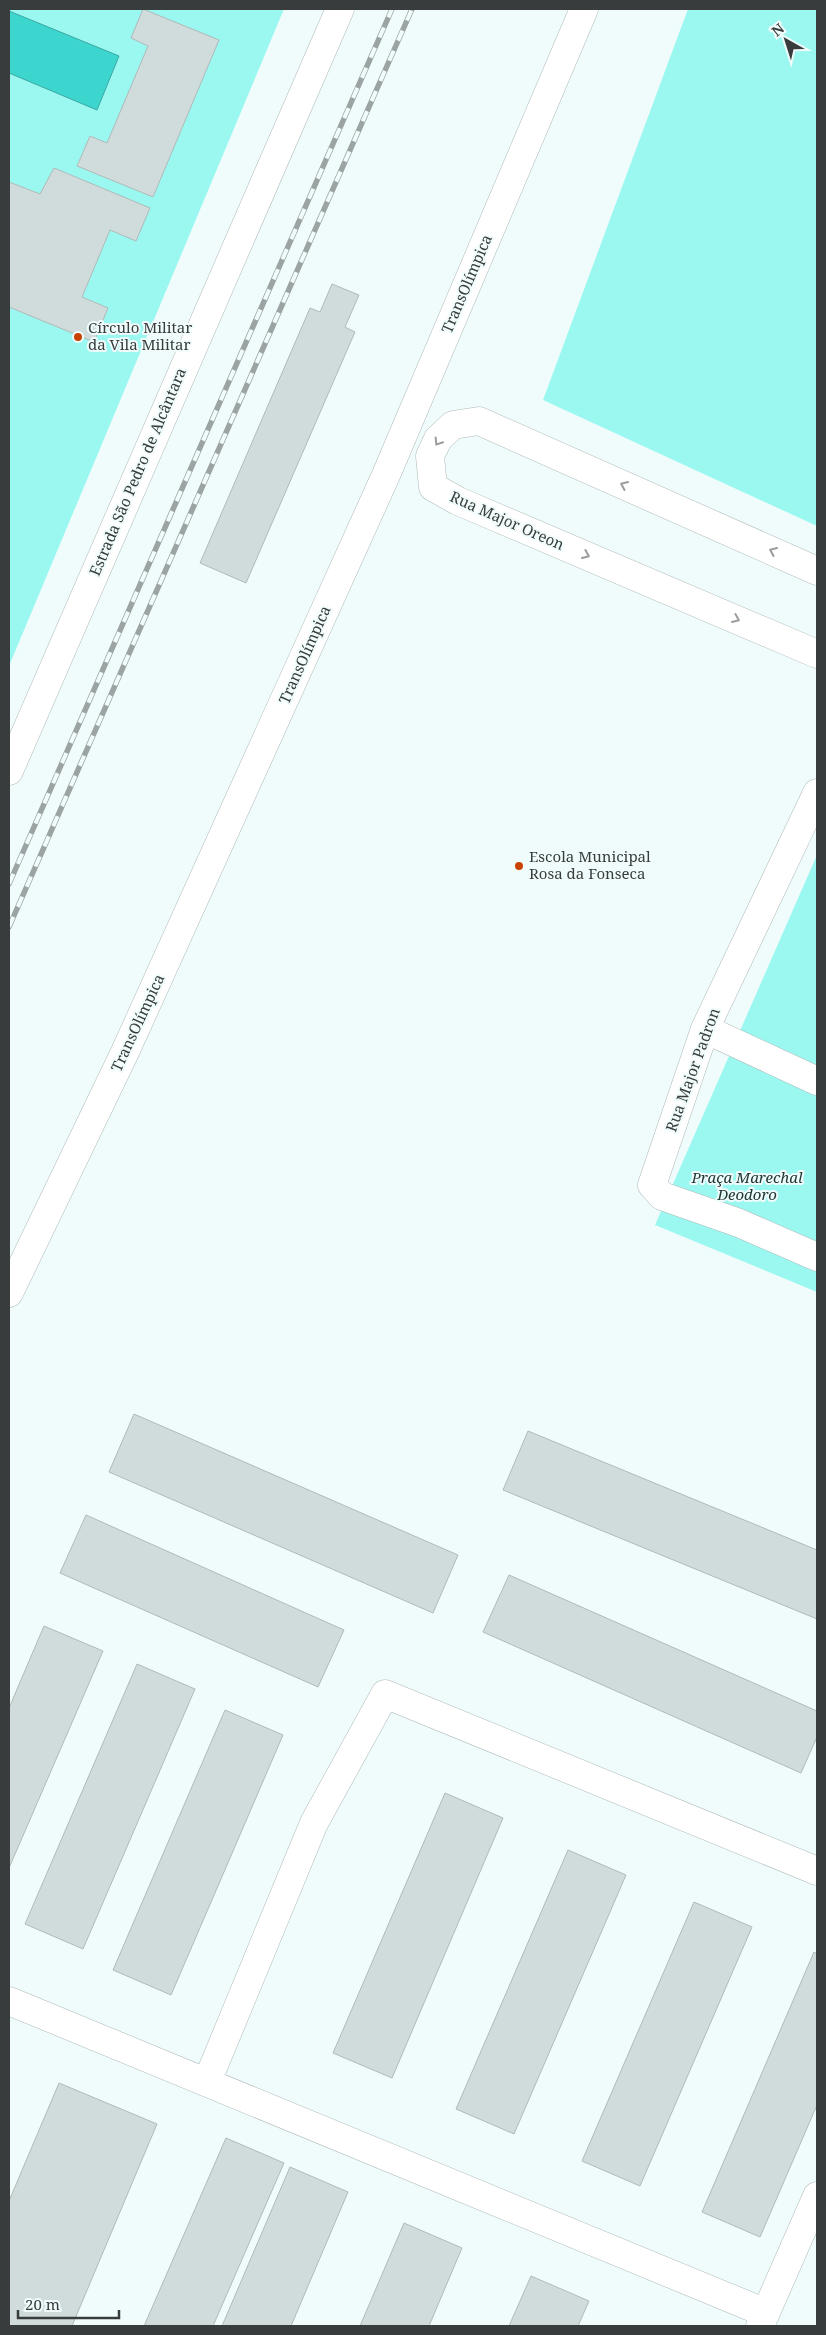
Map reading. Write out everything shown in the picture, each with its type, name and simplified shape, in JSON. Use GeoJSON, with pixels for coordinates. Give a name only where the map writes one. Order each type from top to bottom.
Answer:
{"type":"FeatureCollection","features":[{"type":"Feature","properties":{"kind":"street","name":"Estrada São Pedro de Alcântara"},"geometry":{"type":"LineString","coordinates":[[9,771],[340,9]]}},
{"type":"Feature","properties":{"kind":"street","name":"TransOlímpica"},"geometry":{"type":"LineString","coordinates":[[9,1293],[125,1052],[386,475],[584,9]]}},
{"type":"Feature","properties":{"kind":"street","name":"Rua Major Oreon"},"geometry":{"type":"LineString","coordinates":[[817,571],[479,421],[453,425],[438,439],[430,456],[433,488],[458,501],[817,654]]}},
{"type":"Feature","properties":{"kind":"street","name":"Rua Major Padron"},"geometry":{"type":"LineString","coordinates":[[817,792],[705,1029],[652,1184],[662,1196],[739,1223],[817,1257]]}},
{"type":"Feature","properties":{"kind":"street"},"geometry":{"type":"LineString","coordinates":[[705,1029],[817,1081]]}},
{"type":"Feature","properties":{"kind":"street"},"geometry":{"type":"LineString","coordinates":[[207,2082],[314,1822],[385,1694],[817,1871]]}},
{"type":"Feature","properties":{"kind":"street"},"geometry":{"type":"LineString","coordinates":[[9,2001],[207,2082],[763,2319],[817,2196]]}},
{"type":"Feature","properties":{"kind":"green space","name":"Círculo Militar da Vila Militar"},"geometry":{"type":"Polygon","coordinates":[[[9,9],[284,9],[9,666],[9,9]]]}},
{"type":"Feature","properties":{"kind":"green space"},"geometry":{"type":"Polygon","coordinates":[[[688,9],[817,9],[817,526],[543,400],[688,9]]]}},
{"type":"Feature","properties":{"kind":"green space","name":"Praça Marechal Deodoro"},"geometry":{"type":"Polygon","coordinates":[[[817,855],[817,1292],[655,1225],[817,855]]]}},
{"type":"Feature","properties":{"kind":"shaded area"},"geometry":{"type":"Polygon","coordinates":[[[9,11],[119,56],[97,110],[9,73],[9,11]]]}},
{"type":"Feature","properties":{"kind":"building"},"geometry":{"type":"Polygon","coordinates":[[[143,9],[219,40],[153,197],[77,166],[90,136],[107,143],[148,46],[131,38],[143,9]]]}},
{"type":"Feature","properties":{"kind":"building"},"geometry":{"type":"Polygon","coordinates":[[[54,168],[150,208],[136,241],[110,230],[82,297],[108,308],[94,342],[9,307],[9,182],[40,194],[54,168]]]}},
{"type":"Feature","properties":{"kind":"building"},"geometry":{"type":"Polygon","coordinates":[[[332,284],[359,295],[345,327],[355,332],[246,583],[200,563],[310,308],[320,312],[332,284]]]}},
{"type":"Feature","properties":{"kind":"building"},"geometry":{"type":"Polygon","coordinates":[[[134,1414],[458,1555],[433,1613],[109,1472],[134,1414]]]}},
{"type":"Feature","properties":{"kind":"building"},"geometry":{"type":"Polygon","coordinates":[[[528,1431],[817,1550],[817,1619],[503,1490],[528,1431]]]}},
{"type":"Feature","properties":{"kind":"building"},"geometry":{"type":"Polygon","coordinates":[[[86,1515],[344,1630],[318,1687],[60,1573],[86,1515]]]}},
{"type":"Feature","properties":{"kind":"building"},"geometry":{"type":"Polygon","coordinates":[[[509,1575],[817,1711],[817,1737],[801,1773],[483,1632],[509,1575]]]}},
{"type":"Feature","properties":{"kind":"building"},"geometry":{"type":"Polygon","coordinates":[[[44,1626],[103,1651],[9,1868],[9,1708],[44,1626]]]}},
{"type":"Feature","properties":{"kind":"building"},"geometry":{"type":"Polygon","coordinates":[[[137,1664],[195,1689],[83,1949],[25,1924],[137,1664]]]}},
{"type":"Feature","properties":{"kind":"building"},"geometry":{"type":"Polygon","coordinates":[[[225,1710],[283,1735],[171,1995],[113,1970],[225,1710]]]}},
{"type":"Feature","properties":{"kind":"building"},"geometry":{"type":"Polygon","coordinates":[[[445,1793],[503,1818],[392,2078],[333,2053],[445,1793]]]}},
{"type":"Feature","properties":{"kind":"building"},"geometry":{"type":"Polygon","coordinates":[[[568,1850],[626,1875],[514,2134],[456,2109],[568,1850]]]}},
{"type":"Feature","properties":{"kind":"building"},"geometry":{"type":"Polygon","coordinates":[[[694,1902],[752,1927],[640,2186],[582,2161],[694,1902]]]}},
{"type":"Feature","properties":{"kind":"building"},"geometry":{"type":"Polygon","coordinates":[[[814,1952],[817,1954],[817,2105],[760,2237],[702,2212],[814,1952]]]}},
{"type":"Feature","properties":{"kind":"building"},"geometry":{"type":"Polygon","coordinates":[[[59,2083],[157,2124],[72,2326],[9,2326],[9,2201],[59,2083]]]}},
{"type":"Feature","properties":{"kind":"building"},"geometry":{"type":"Polygon","coordinates":[[[226,2138],[284,2163],[213,2326],[144,2326],[226,2138]]]}},
{"type":"Feature","properties":{"kind":"building"},"geometry":{"type":"Polygon","coordinates":[[[290,2167],[348,2192],[291,2326],[222,2326],[290,2167]]]}},
{"type":"Feature","properties":{"kind":"building"},"geometry":{"type":"Polygon","coordinates":[[[404,2223],[462,2248],[429,2326],[360,2326],[404,2223]]]}},
{"type":"Feature","properties":{"kind":"building"},"geometry":{"type":"Polygon","coordinates":[[[531,2276],[589,2301],[578,2326],[509,2326],[531,2276]]]}},
{"type":"Feature","properties":{"kind":"railway"},"geometry":{"type":"LineString","coordinates":[[9,884],[392,9]]}},
{"type":"Feature","properties":{"kind":"railway"},"geometry":{"type":"LineString","coordinates":[[9,927],[412,9]]}},
{"type":"Feature","properties":{"kind":"place","name":"Círculo Militar da Vila Militar"},"geometry":{"type":"Point","coordinates":[78,337]}},
{"type":"Feature","properties":{"kind":"place","name":"Escola Municipal Rosa da Fonseca"},"geometry":{"type":"Point","coordinates":[519,866]}}]}
